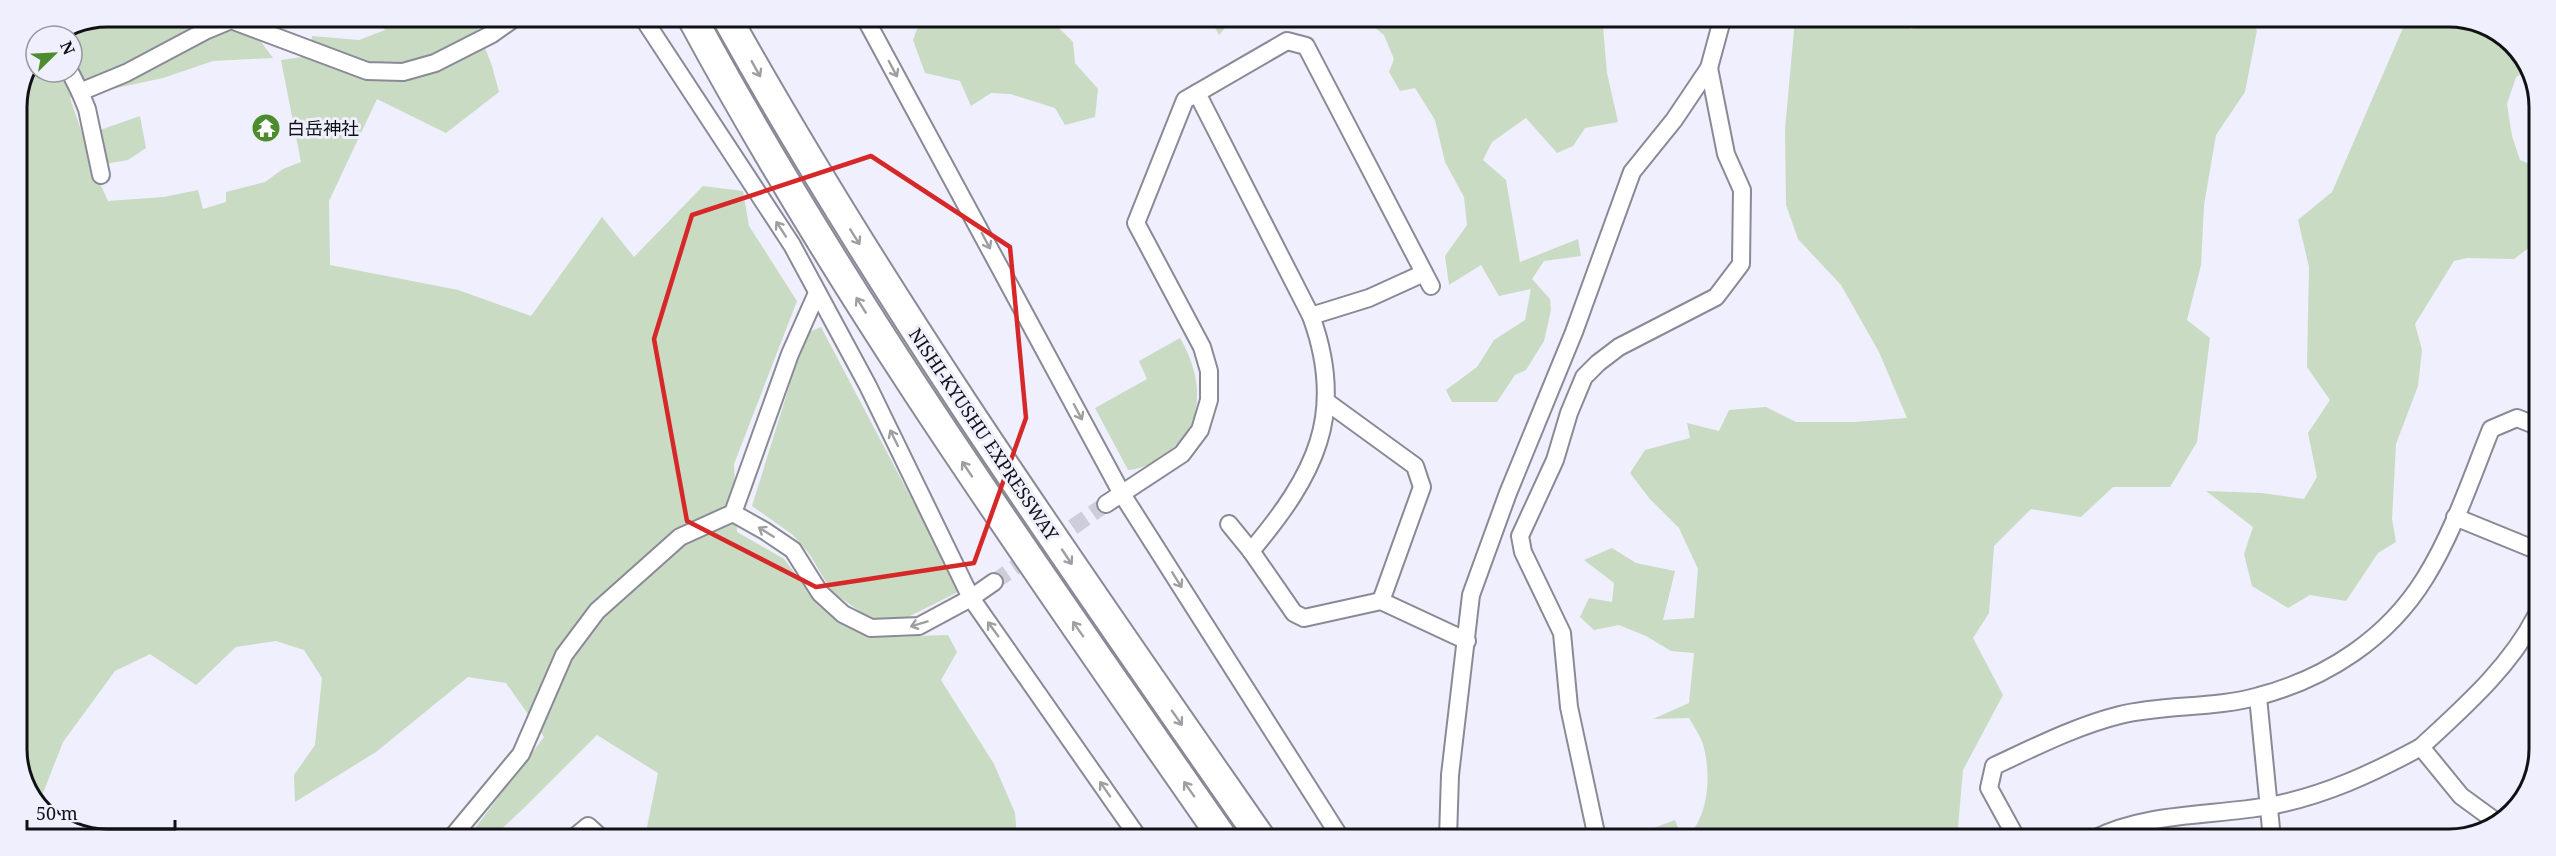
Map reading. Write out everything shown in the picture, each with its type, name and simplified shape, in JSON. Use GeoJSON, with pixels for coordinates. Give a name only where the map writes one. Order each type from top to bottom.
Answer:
{"type":"FeatureCollection","features":[{"type":"Feature","properties":{"kind":"highway","name":"NISHI-KYUSHU EXPRESSWAY"},"geometry":{"type":"LineString","coordinates":[[698,27],[785,182],[903,372],[967,470],[1216,829]]}},
{"type":"Feature","properties":{"kind":"highway","name":"NISHI-KYUSHU EXPRESSWAY"},"geometry":{"type":"LineString","coordinates":[[732,27],[839,211],[904,316],[1255,829]]}},
{"type":"Feature","properties":{"kind":"street"},"geometry":{"type":"LineString","coordinates":[[80,92],[126,73],[214,27]]}},
{"type":"Feature","properties":{"kind":"street"},"geometry":{"type":"LineString","coordinates":[[250,27],[367,71],[403,72],[435,63],[502,27]]}},
{"type":"Feature","properties":{"kind":"street"},"geometry":{"type":"LineString","coordinates":[[649,27],[792,245],[868,386],[972,598],[1132,829]]}},
{"type":"Feature","properties":{"kind":"street"},"geometry":{"type":"LineString","coordinates":[[870,27],[1122,494],[1335,829]]}},
{"type":"Feature","properties":{"kind":"street"},"geometry":{"type":"LineString","coordinates":[[1448,829],[1450,775],[1471,595],[1508,493],[1574,332],[1632,172],[1674,120],[1709,68],[1720,27]]}},
{"type":"Feature","properties":{"kind":"street"},"geometry":{"type":"LineString","coordinates":[[1106,504],[1182,454],[1200,430],[1209,400],[1209,371],[1202,347],[1136,223],[1185,100],[1287,41],[1306,46],[1428,280],[1311,316]]}},
{"type":"Feature","properties":{"kind":"street"},"geometry":{"type":"LineString","coordinates":[[1595,829],[1569,707],[1562,633],[1523,552],[1520,536],[1555,460],[1569,413],[1584,377],[1619,347],[1716,297],[1742,264],[1742,190],[1726,154],[1709,68]]}},
{"type":"Feature","properties":{"kind":"street"},"geometry":{"type":"LineString","coordinates":[[76,84],[87,109],[101,175]]}},
{"type":"Feature","properties":{"kind":"street"},"geometry":{"type":"LineString","coordinates":[[1197,93],[1311,316],[1320,343],[1327,402],[1318,442],[1306,477],[1283,514],[1251,551]]}},
{"type":"Feature","properties":{"kind":"street"},"geometry":{"type":"LineString","coordinates":[[459,829],[520,754],[564,655],[597,611],[680,537],[733,513],[790,354],[817,293]]}},
{"type":"Feature","properties":{"kind":"street"},"geometry":{"type":"LineString","coordinates":[[1327,402],[1414,466],[1422,487],[1381,601]]}},
{"type":"Feature","properties":{"kind":"street"},"geometry":{"type":"LineString","coordinates":[[2012,829],[1989,788],[1994,766],[2058,736],[2121,715],[2258,697],[2307,679],[2338,664],[2375,638],[2401,611],[2425,578],[2455,517],[2491,429],[2517,418],[2529,423]]}},
{"type":"Feature","properties":{"kind":"street"},"geometry":{"type":"LineString","coordinates":[[733,513],[793,550],[820,593],[843,614],[871,628],[919,626],[972,598],[994,582]]}},
{"type":"Feature","properties":{"kind":"street"},"geometry":{"type":"LineString","coordinates":[[2455,517],[2529,547]]}},
{"type":"Feature","properties":{"kind":"street"},"geometry":{"type":"LineString","coordinates":[[1229,524],[1251,551],[1294,613],[1304,618],[1381,601],[1467,641]]}},
{"type":"Feature","properties":{"kind":"street"},"geometry":{"type":"LineString","coordinates":[[2124,829],[2142,823],[2269,806],[2311,797],[2349,783],[2421,747],[2478,694],[2506,661],[2529,626]]}},
{"type":"Feature","properties":{"kind":"street"},"geometry":{"type":"LineString","coordinates":[[2258,697],[2271,829]]}},
{"type":"Feature","properties":{"kind":"street"},"geometry":{"type":"LineString","coordinates":[[2421,747],[2461,796],[2490,817]]}},
{"type":"Feature","properties":{"kind":"highlighted area"},"geometry":{"type":"Polygon","coordinates":[[[871,156],[1010,247],[1026,418],[974,563],[816,587],[687,521],[654,339],[692,215],[871,156]]]}},
{"type":"Feature","properties":{"kind":"green space"},"geometry":{"type":"Polygon","coordinates":[[[107,27],[250,27],[273,58],[213,61],[163,78],[70,98],[83,136],[140,116],[146,148],[128,160],[92,166],[108,201],[164,197],[198,190],[203,209],[226,202],[226,192],[265,182],[283,169],[301,162],[281,60],[309,56],[312,36],[359,40],[385,30],[383,27],[477,27],[499,92],[446,133],[377,99],[329,201],[330,265],[458,290],[531,316],[602,217],[634,257],[703,186],[743,191],[749,226],[797,301],[734,464],[737,532],[784,559],[820,607],[880,637],[948,635],[957,652],[941,680],[994,764],[1015,813],[1016,829],[647,829],[658,773],[597,735],[502,829],[474,829],[544,737],[506,683],[468,677],[376,752],[295,802],[294,775],[315,745],[322,678],[304,650],[276,641],[236,647],[196,685],[150,654],[115,671],[63,742],[42,795],[31,775],[27,754],[27,107],[31,84],[84,84],[84,31],[107,27]]]}},
{"type":"Feature","properties":{"kind":"green space"},"geometry":{"type":"Polygon","coordinates":[[[918,27],[1058,27],[1073,42],[1075,63],[1098,89],[1095,117],[1065,125],[1055,108],[1010,94],[991,93],[971,106],[960,81],[925,73],[913,40],[918,27]]]}},
{"type":"Feature","properties":{"kind":"green space"},"geometry":{"type":"Polygon","coordinates":[[[1214,27],[1226,27],[1219,35],[1214,27]]]}},
{"type":"Feature","properties":{"kind":"green space"},"geometry":{"type":"Polygon","coordinates":[[[1374,27],[1603,27],[1607,73],[1618,122],[1585,128],[1573,146],[1557,153],[1526,118],[1492,142],[1483,160],[1506,180],[1520,262],[1578,239],[1581,256],[1544,261],[1532,279],[1550,299],[1551,310],[1544,341],[1526,370],[1515,375],[1497,402],[1452,402],[1446,390],[1477,367],[1494,340],[1525,320],[1531,289],[1499,296],[1481,265],[1449,285],[1445,256],[1467,225],[1464,197],[1445,162],[1435,120],[1415,88],[1400,91],[1389,72],[1394,59],[1384,35],[1374,27]]]}},
{"type":"Feature","properties":{"kind":"green space"},"geometry":{"type":"Polygon","coordinates":[[[1794,27],[1906,27],[1911,29],[1919,27],[2254,27],[2257,30],[2245,92],[2216,135],[2204,205],[2201,265],[2187,320],[2210,338],[2197,442],[2170,487],[2113,487],[2081,517],[2031,509],[1994,546],[1989,613],[1973,638],[2003,695],[1963,770],[1958,829],[1694,829],[1704,808],[1706,796],[1707,771],[1703,744],[1689,718],[1653,719],[1689,703],[1694,653],[1671,651],[1646,636],[1619,625],[1594,630],[1580,617],[1589,598],[1612,602],[1614,583],[1584,560],[1612,548],[1636,563],[1675,571],[1663,620],[1694,618],[1698,569],[1679,528],[1649,498],[1630,473],[1645,450],[1690,438],[1687,423],[1719,431],[1729,410],[1766,407],[1796,422],[1854,422],[1907,418],[1879,352],[1841,285],[1798,239],[1786,205],[1785,129],[1794,27]]]}},
{"type":"Feature","properties":{"kind":"green space"},"geometry":{"type":"Polygon","coordinates":[[[2403,27],[2449,27],[2475,31],[2506,50],[2521,74],[2516,77],[2507,104],[2512,136],[2520,160],[2529,164],[2529,248],[2514,259],[2467,258],[2454,261],[2415,324],[2422,350],[2418,386],[2396,444],[2392,519],[2396,542],[2378,553],[2346,601],[2310,595],[2288,608],[2252,586],[2244,554],[2253,527],[2206,491],[2262,493],[2304,499],[2317,477],[2308,433],[2330,400],[2307,367],[2309,267],[2298,220],[2332,192],[2403,27]]]}},
{"type":"Feature","properties":{"kind":"green space"},"geometry":{"type":"Polygon","coordinates":[[[821,327],[960,591],[906,618],[874,621],[832,592],[810,555],[793,535],[752,506],[794,371],[809,332],[821,327]]]}},
{"type":"Feature","properties":{"kind":"green space"},"geometry":{"type":"Polygon","coordinates":[[[1180,338],[1194,370],[1197,386],[1194,418],[1177,445],[1150,464],[1128,470],[1095,408],[1147,379],[1139,361],[1180,338]]]}},
{"type":"Feature","properties":{"kind":"green space"},"geometry":{"type":"Polygon","coordinates":[[[1675,820],[1678,829],[1654,829],[1675,820]]]}},
{"type":"Feature","properties":{"kind":"tunnel"},"geometry":{"type":"LineString","coordinates":[[994,582],[1106,504]]}},
{"type":"Feature","properties":{"kind":"place","name":"白岳神社"},"geometry":{"type":"Point","coordinates":[266,128]}}]}
